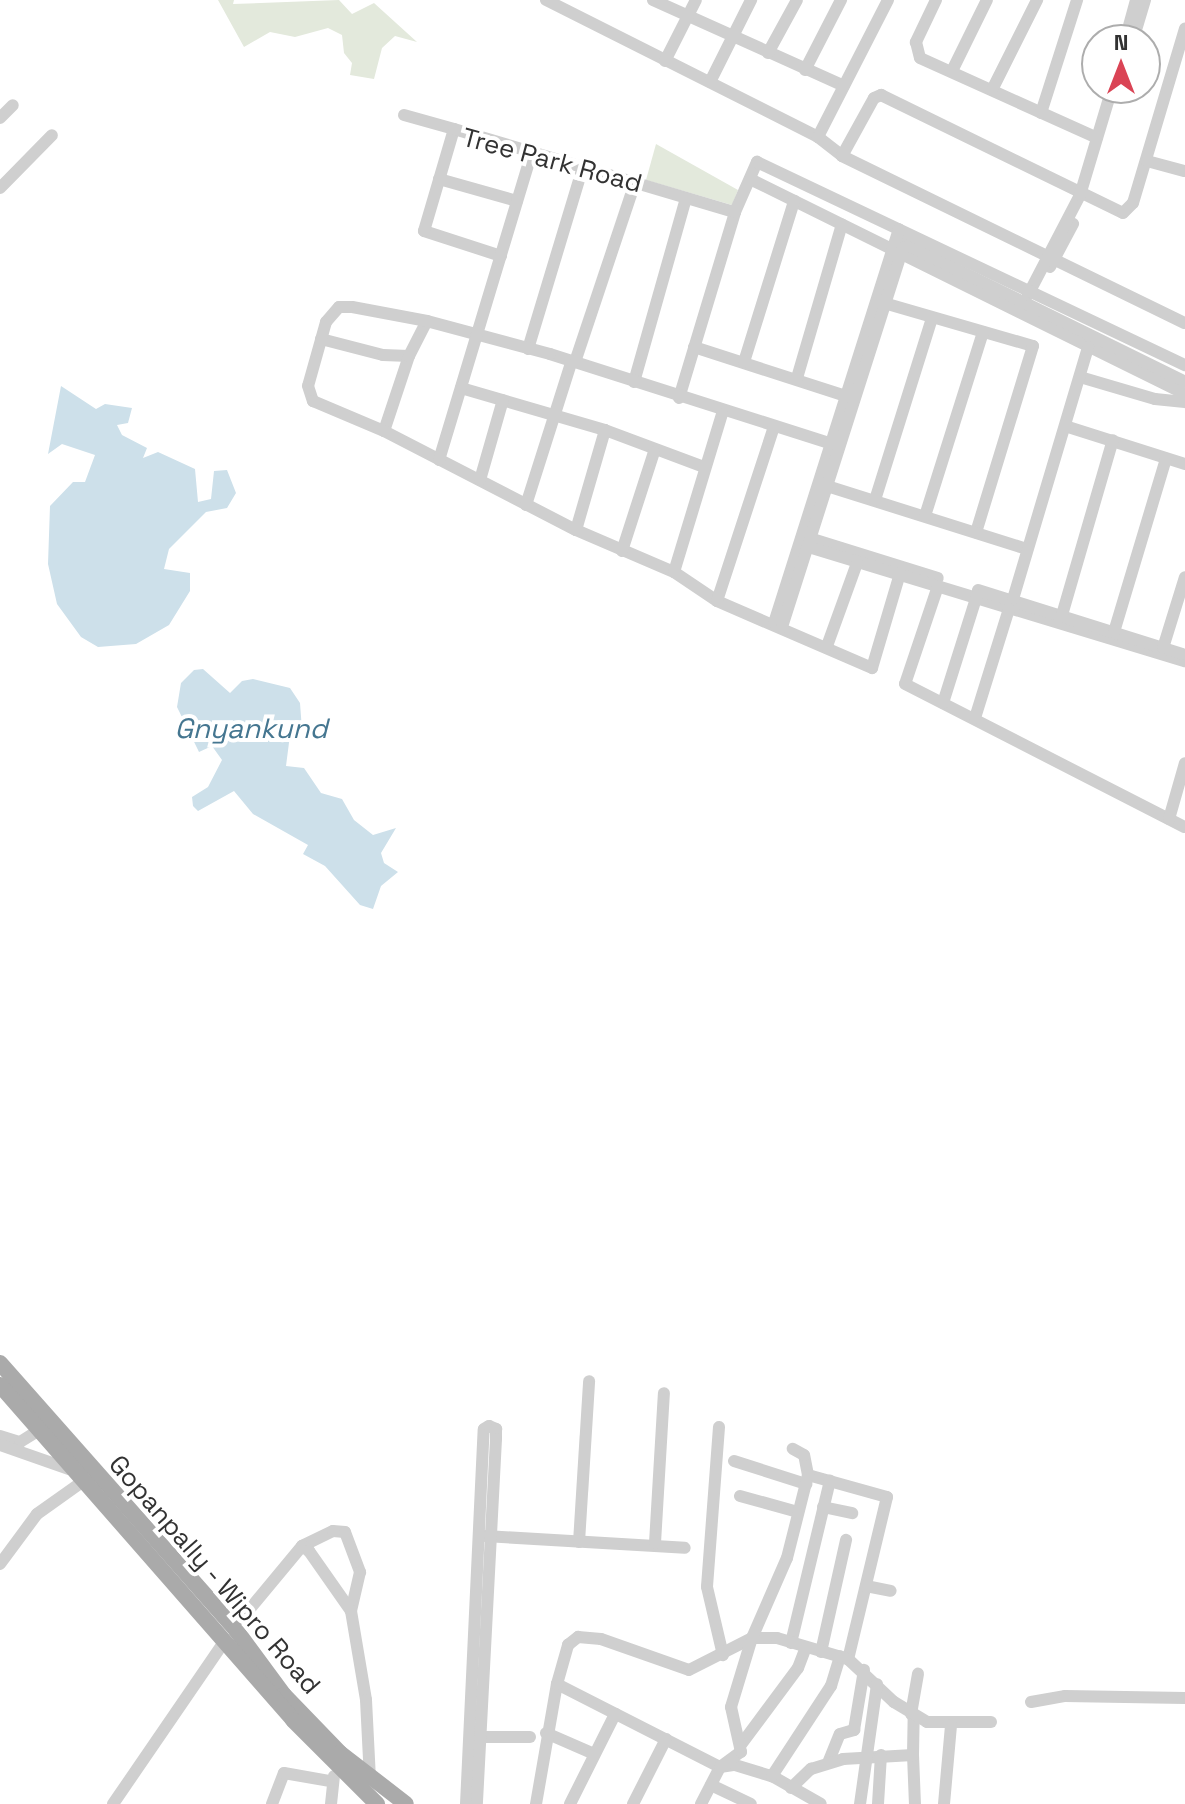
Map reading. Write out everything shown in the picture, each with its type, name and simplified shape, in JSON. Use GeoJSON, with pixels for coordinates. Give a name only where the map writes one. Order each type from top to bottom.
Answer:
{"type":"FeatureCollection","features":[{"type":"Feature","properties":{"kind":"main road","name":"Gopanpally - Wipro Road"},"geometry":{"type":"LineString","coordinates":[[0,1363],[229,1635],[334,1776],[377,1804]]}},
{"type":"Feature","properties":{"kind":"main road","name":"Gopanpally - Wipro Road"},"geometry":{"type":"LineString","coordinates":[[0,1385],[69,1469],[284,1695],[370,1778],[406,1804]]}},
{"type":"Feature","properties":{"kind":"street"},"geometry":{"type":"LineString","coordinates":[[546,0],[561,4],[665,61],[818,137],[842,156],[1052,261],[1185,323]]}},
{"type":"Feature","properties":{"kind":"street"},"geometry":{"type":"LineString","coordinates":[[655,0],[844,86]]}},
{"type":"Feature","properties":{"kind":"street"},"geometry":{"type":"LineString","coordinates":[[665,61],[696,0]]}},
{"type":"Feature","properties":{"kind":"street"},"geometry":{"type":"LineString","coordinates":[[710,82],[751,0]]}},
{"type":"Feature","properties":{"kind":"street"},"geometry":{"type":"LineString","coordinates":[[768,53],[797,0]]}},
{"type":"Feature","properties":{"kind":"street"},"geometry":{"type":"LineString","coordinates":[[805,70],[841,0]]}},
{"type":"Feature","properties":{"kind":"street"},"geometry":{"type":"LineString","coordinates":[[818,137],[888,0]]}},
{"type":"Feature","properties":{"kind":"street"},"geometry":{"type":"LineString","coordinates":[[936,0],[914,51],[1097,138]]}},
{"type":"Feature","properties":{"kind":"street"},"geometry":{"type":"LineString","coordinates":[[952,71],[987,0]]}},
{"type":"Feature","properties":{"kind":"street"},"geometry":{"type":"LineString","coordinates":[[992,90],[1037,0]]}},
{"type":"Feature","properties":{"kind":"street"},"geometry":{"type":"LineString","coordinates":[[1041,113],[1077,0]]}},
{"type":"Feature","properties":{"kind":"street"},"geometry":{"type":"LineString","coordinates":[[1129,24],[1136,0]]}},
{"type":"Feature","properties":{"kind":"street"},"geometry":{"type":"LineString","coordinates":[[1138,24],[1145,0]]}},
{"type":"Feature","properties":{"kind":"street"},"geometry":{"type":"LineString","coordinates":[[842,156],[874,98],[881,95],[1082,196],[1118,212],[1130,210],[1185,29]]}},
{"type":"Feature","properties":{"kind":"street"},"geometry":{"type":"LineString","coordinates":[[1082,196],[1107,104]]}},
{"type":"Feature","properties":{"kind":"street"},"geometry":{"type":"LineString","coordinates":[[1025,300],[1052,261],[1082,196],[1114,104]]}},
{"type":"Feature","properties":{"kind":"street"},"geometry":{"type":"LineString","coordinates":[[0,118],[13,105]]}},
{"type":"Feature","properties":{"kind":"street"},"geometry":{"type":"LineString","coordinates":[[404,115],[454,129]]}},
{"type":"Feature","properties":{"kind":"street","name":"Tree Park Road"},"geometry":{"type":"LineString","coordinates":[[501,256],[424,231],[454,129],[735,212]]}},
{"type":"Feature","properties":{"kind":"street"},"geometry":{"type":"LineString","coordinates":[[0,188],[52,135]]}},
{"type":"Feature","properties":{"kind":"street"},"geometry":{"type":"LineString","coordinates":[[439,460],[532,152]]}},
{"type":"Feature","properties":{"kind":"street"},"geometry":{"type":"LineString","coordinates":[[1147,161],[1185,171]]}},
{"type":"Feature","properties":{"kind":"street"},"geometry":{"type":"LineString","coordinates":[[679,397],[735,212],[757,162],[900,241],[1025,300],[1185,382]]}},
{"type":"Feature","properties":{"kind":"street"},"geometry":{"type":"LineString","coordinates":[[528,349],[583,167]]}},
{"type":"Feature","properties":{"kind":"street"},"geometry":{"type":"LineString","coordinates":[[439,179],[517,201]]}},
{"type":"Feature","properties":{"kind":"street"},"geometry":{"type":"LineString","coordinates":[[750,179],[842,224],[900,241],[1025,300],[1185,365]]}},
{"type":"Feature","properties":{"kind":"street"},"geometry":{"type":"LineString","coordinates":[[526,505],[635,183]]}},
{"type":"Feature","properties":{"kind":"street"},"geometry":{"type":"LineString","coordinates":[[634,382],[686,198]]}},
{"type":"Feature","properties":{"kind":"street"},"geometry":{"type":"LineString","coordinates":[[744,362],[794,201]]}},
{"type":"Feature","properties":{"kind":"street"},"geometry":{"type":"LineString","coordinates":[[797,378],[842,224]]}},
{"type":"Feature","properties":{"kind":"street"},"geometry":{"type":"LineString","coordinates":[[778,625],[830,448],[884,303],[900,241]]}},
{"type":"Feature","properties":{"kind":"street"},"geometry":{"type":"LineString","coordinates":[[850,397],[900,241]]}},
{"type":"Feature","properties":{"kind":"street"},"geometry":{"type":"LineString","coordinates":[[1025,300],[1042,323],[1185,394]]}},
{"type":"Feature","properties":{"kind":"street"},"geometry":{"type":"LineString","coordinates":[[884,303],[1033,346]]}},
{"type":"Feature","properties":{"kind":"street"},"geometry":{"type":"LineString","coordinates":[[830,448],[550,354],[427,321],[339,307],[321,339],[308,397],[384,431],[576,530],[674,572],[717,601],[872,668],[899,577]]}},
{"type":"Feature","properties":{"kind":"street"},"geometry":{"type":"LineString","coordinates":[[875,500],[932,318]]}},
{"type":"Feature","properties":{"kind":"street"},"geometry":{"type":"LineString","coordinates":[[384,431],[409,356],[427,321]]}},
{"type":"Feature","properties":{"kind":"street"},"geometry":{"type":"LineString","coordinates":[[976,533],[1042,323]]}},
{"type":"Feature","properties":{"kind":"street"},"geometry":{"type":"LineString","coordinates":[[925,516],[983,332]]}},
{"type":"Feature","properties":{"kind":"street"},"geometry":{"type":"LineString","coordinates":[[321,339],[383,355],[409,356]]}},
{"type":"Feature","properties":{"kind":"street"},"geometry":{"type":"LineString","coordinates":[[694,347],[850,397]]}},
{"type":"Feature","properties":{"kind":"street"},"geometry":{"type":"LineString","coordinates":[[975,718],[1088,347]]}},
{"type":"Feature","properties":{"kind":"street"},"geometry":{"type":"LineString","coordinates":[[573,364],[830,448]]}},
{"type":"Feature","properties":{"kind":"street"},"geometry":{"type":"LineString","coordinates":[[1080,377],[1155,399],[1185,402]]}},
{"type":"Feature","properties":{"kind":"street"},"geometry":{"type":"LineString","coordinates":[[461,388],[605,430],[654,452],[704,467]]}},
{"type":"Feature","properties":{"kind":"street"},"geometry":{"type":"LineString","coordinates":[[480,480],[503,400]]}},
{"type":"Feature","properties":{"kind":"street"},"geometry":{"type":"LineString","coordinates":[[674,572],[722,414]]}},
{"type":"Feature","properties":{"kind":"street"},"geometry":{"type":"LineString","coordinates":[[1065,426],[1185,464]]}},
{"type":"Feature","properties":{"kind":"street"},"geometry":{"type":"LineString","coordinates":[[576,530],[605,430]]}},
{"type":"Feature","properties":{"kind":"street"},"geometry":{"type":"LineString","coordinates":[[717,601],[773,430]]}},
{"type":"Feature","properties":{"kind":"street"},"geometry":{"type":"LineString","coordinates":[[1062,615],[1113,440]]}},
{"type":"Feature","properties":{"kind":"street"},"geometry":{"type":"LineString","coordinates":[[805,541],[827,486],[830,448]]}},
{"type":"Feature","properties":{"kind":"street"},"geometry":{"type":"LineString","coordinates":[[622,551],[654,452]]}},
{"type":"Feature","properties":{"kind":"street"},"geometry":{"type":"LineString","coordinates":[[1114,632],[1166,459]]}},
{"type":"Feature","properties":{"kind":"street"},"geometry":{"type":"LineString","coordinates":[[827,486],[1027,549]]}},
{"type":"Feature","properties":{"kind":"street"},"geometry":{"type":"LineString","coordinates":[[805,541],[899,577],[1062,615],[1185,658]]}},
{"type":"Feature","properties":{"kind":"street"},"geometry":{"type":"LineString","coordinates":[[805,541],[994,600]]}},
{"type":"Feature","properties":{"kind":"street"},"geometry":{"type":"LineString","coordinates":[[827,646],[857,563]]}},
{"type":"Feature","properties":{"kind":"street"},"geometry":{"type":"LineString","coordinates":[[1163,648],[1184,585]]}},
{"type":"Feature","properties":{"kind":"street"},"geometry":{"type":"LineString","coordinates":[[938,586],[905,684],[1185,827]]}},
{"type":"Feature","properties":{"kind":"street"},"geometry":{"type":"LineString","coordinates":[[943,703],[977,595]]}},
{"type":"Feature","properties":{"kind":"street"},"geometry":{"type":"LineString","coordinates":[[1011,604],[1185,658]]}},
{"type":"Feature","properties":{"kind":"street"},"geometry":{"type":"LineString","coordinates":[[1169,819],[1185,763]]}},
{"type":"Feature","properties":{"kind":"street"},"geometry":{"type":"LineString","coordinates":[[579,1542],[589,1381]]}},
{"type":"Feature","properties":{"kind":"street"},"geometry":{"type":"LineString","coordinates":[[655,1543],[664,1393]]}},
{"type":"Feature","properties":{"kind":"street"},"geometry":{"type":"LineString","coordinates":[[466,1804],[486,1536],[496,1429],[489,1426],[484,1429],[486,1536],[482,1734],[477,1804]]}},
{"type":"Feature","properties":{"kind":"street"},"geometry":{"type":"LineString","coordinates":[[719,1427],[707,1587],[723,1655]]}},
{"type":"Feature","properties":{"kind":"street"},"geometry":{"type":"LineString","coordinates":[[0,1436],[20,1442],[39,1430]]}},
{"type":"Feature","properties":{"kind":"street"},"geometry":{"type":"LineString","coordinates":[[0,1445],[69,1469]]}},
{"type":"Feature","properties":{"kind":"street"},"geometry":{"type":"LineString","coordinates":[[740,1746],[731,1707],[752,1638],[787,1558],[807,1480],[804,1455],[793,1449]]}},
{"type":"Feature","properties":{"kind":"street"},"geometry":{"type":"LineString","coordinates":[[734,1461],[807,1480],[830,1481],[887,1497],[866,1586],[844,1658],[831,1686],[772,1776]]}},
{"type":"Feature","properties":{"kind":"street"},"geometry":{"type":"LineString","coordinates":[[791,1643],[830,1481]]}},
{"type":"Feature","properties":{"kind":"street"},"geometry":{"type":"LineString","coordinates":[[0,1564],[37,1514],[82,1482]]}},
{"type":"Feature","properties":{"kind":"street"},"geometry":{"type":"LineString","coordinates":[[740,1496],[798,1512]]}},
{"type":"Feature","properties":{"kind":"street"},"geometry":{"type":"LineString","coordinates":[[823,1507],[852,1513]]}},
{"type":"Feature","properties":{"kind":"street"},"geometry":{"type":"LineString","coordinates":[[113,1804],[229,1635],[302,1546],[333,1531],[345,1532],[360,1572],[351,1611],[367,1714],[370,1778]]}},
{"type":"Feature","properties":{"kind":"street"},"geometry":{"type":"LineString","coordinates":[[486,1536],[655,1543],[685,1548]]}},
{"type":"Feature","properties":{"kind":"street"},"geometry":{"type":"LineString","coordinates":[[821,1652],[846,1540]]}},
{"type":"Feature","properties":{"kind":"street"},"geometry":{"type":"LineString","coordinates":[[302,1546],[351,1611]]}},
{"type":"Feature","properties":{"kind":"street"},"geometry":{"type":"LineString","coordinates":[[866,1586],[891,1591]]}},
{"type":"Feature","properties":{"kind":"street"},"geometry":{"type":"LineString","coordinates":[[536,1804],[557,1684],[568,1645],[578,1637],[601,1639],[689,1670],[752,1638],[791,1643],[844,1658],[864,1670],[913,1715],[951,1725],[991,1722]]}},
{"type":"Feature","properties":{"kind":"street"},"geometry":{"type":"LineString","coordinates":[[701,1804],[720,1767],[737,1758],[740,1746],[798,1668],[806,1647]]}},
{"type":"Feature","properties":{"kind":"street"},"geometry":{"type":"LineString","coordinates":[[828,1763],[840,1734],[854,1730],[864,1670]]}},
{"type":"Feature","properties":{"kind":"street"},"geometry":{"type":"LineString","coordinates":[[915,1804],[913,1715],[918,1674]]}},
{"type":"Feature","properties":{"kind":"street"},"geometry":{"type":"LineString","coordinates":[[557,1684],[720,1767],[735,1765],[772,1776],[821,1804]]}},
{"type":"Feature","properties":{"kind":"street"},"geometry":{"type":"LineString","coordinates":[[860,1804],[877,1684]]}},
{"type":"Feature","properties":{"kind":"street"},"geometry":{"type":"LineString","coordinates":[[1031,1702],[1065,1696],[1185,1698]]}},
{"type":"Feature","properties":{"kind":"street"},"geometry":{"type":"LineString","coordinates":[[570,1804],[615,1714]]}},
{"type":"Feature","properties":{"kind":"street"},"geometry":{"type":"LineString","coordinates":[[944,1804],[951,1725]]}},
{"type":"Feature","properties":{"kind":"street"},"geometry":{"type":"LineString","coordinates":[[546,1733],[594,1754]]}},
{"type":"Feature","properties":{"kind":"street"},"geometry":{"type":"LineString","coordinates":[[470,1741],[482,1734],[530,1737]]}},
{"type":"Feature","properties":{"kind":"street"},"geometry":{"type":"LineString","coordinates":[[633,1804],[666,1739]]}},
{"type":"Feature","properties":{"kind":"street"},"geometry":{"type":"LineString","coordinates":[[878,1804],[881,1755]]}},
{"type":"Feature","properties":{"kind":"street"},"geometry":{"type":"LineString","coordinates":[[791,1788],[811,1769],[828,1763],[866,1756],[913,1755]]}},
{"type":"Feature","properties":{"kind":"street"},"geometry":{"type":"LineString","coordinates":[[272,1804],[284,1773],[334,1776],[331,1804]]}},
{"type":"Feature","properties":{"kind":"street"},"geometry":{"type":"LineString","coordinates":[[711,1785],[751,1804]]}},
{"type":"Feature","properties":{"kind":"shaded area"},"geometry":{"type":"Polygon","coordinates":[[[218,0],[234,0],[233,4],[339,0],[352,14],[374,3],[417,42],[395,36],[382,48],[374,79],[350,75],[352,63],[344,53],[342,35],[328,28],[295,37],[270,32],[244,47],[218,0]]]}},
{"type":"Feature","properties":{"kind":"shaded area"},"geometry":{"type":"Polygon","coordinates":[[[656,144],[738,190],[732,205],[646,180],[656,144]]]}},
{"type":"Feature","properties":{"kind":"water"},"geometry":{"type":"Polygon","coordinates":[[[61,386],[96,409],[105,404],[132,408],[128,423],[117,425],[122,435],[147,448],[143,458],[158,452],[195,469],[198,502],[211,499],[214,471],[227,470],[236,493],[227,508],[206,512],[169,549],[164,569],[190,573],[190,591],[169,625],[136,644],[98,647],[81,637],[57,604],[48,564],[50,506],[73,482],[85,482],[95,455],[62,444],[48,454],[61,386]]]}},
{"type":"Feature","properties":{"kind":"water","name":"Gnyankund"},"geometry":{"type":"Polygon","coordinates":[[[203,669],[230,693],[242,681],[253,679],[290,688],[300,703],[302,730],[290,735],[286,766],[304,768],[321,793],[342,799],[354,820],[373,835],[396,828],[381,853],[384,863],[398,872],[381,886],[373,909],[360,905],[325,866],[303,854],[308,845],[253,814],[234,791],[198,811],[193,806],[192,797],[208,787],[222,760],[212,746],[199,752],[177,707],[181,683],[194,670],[203,669]]]}}]}
